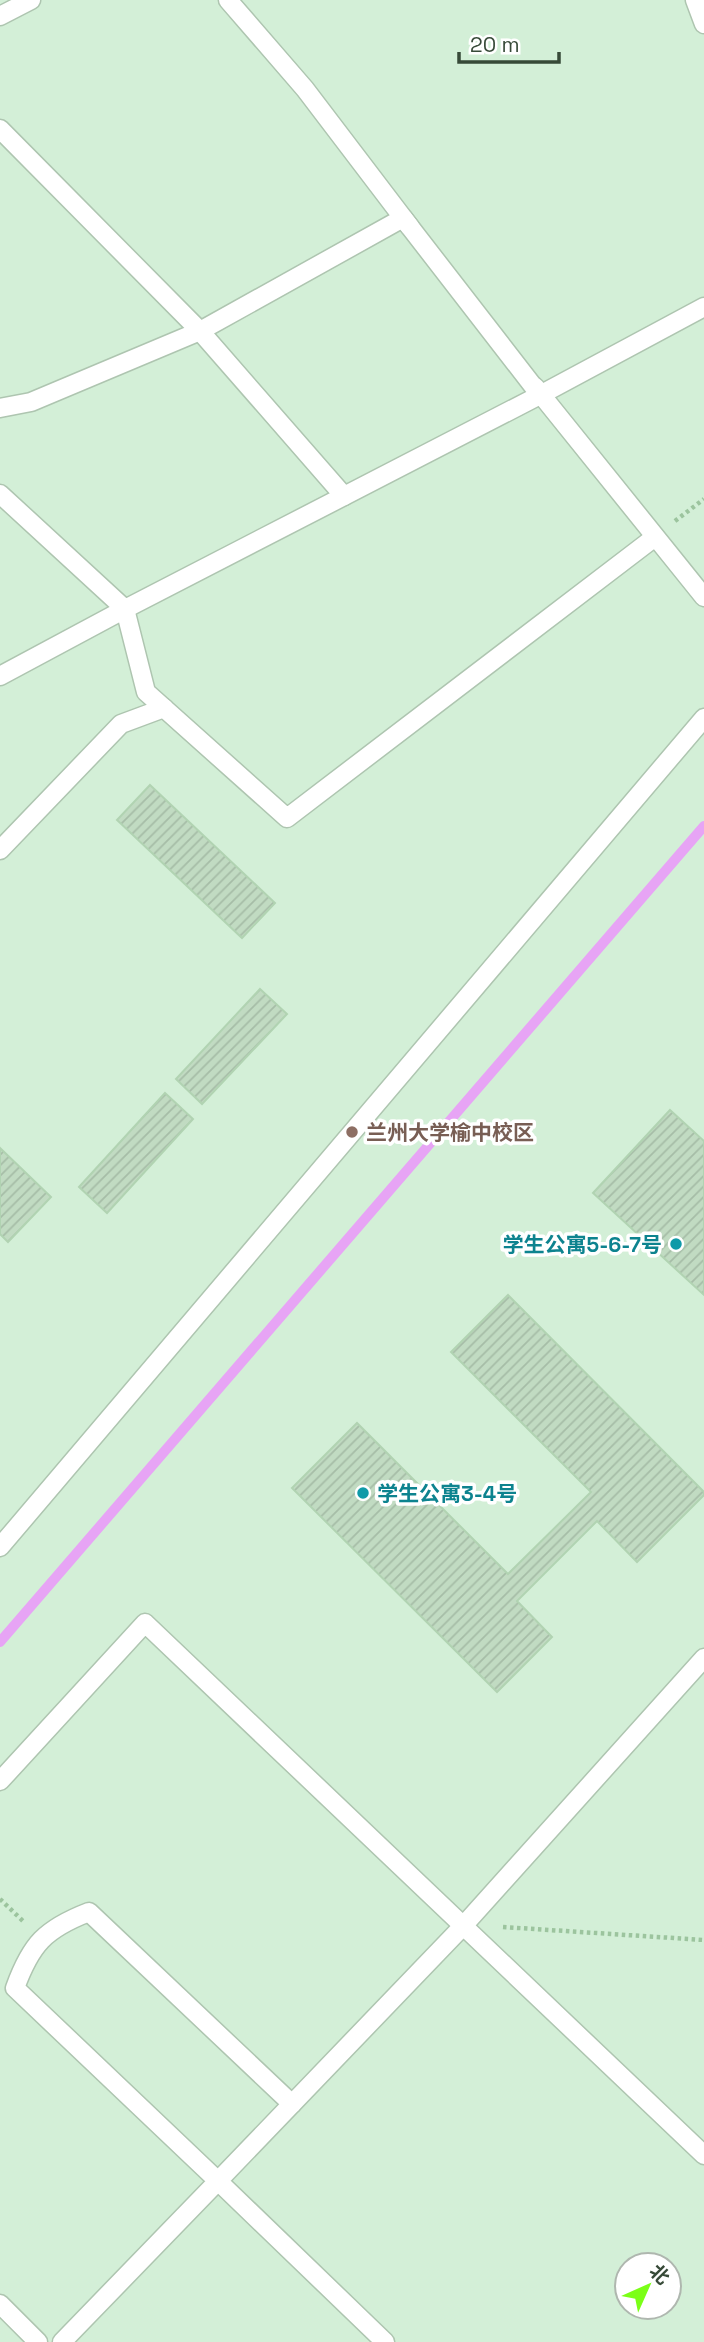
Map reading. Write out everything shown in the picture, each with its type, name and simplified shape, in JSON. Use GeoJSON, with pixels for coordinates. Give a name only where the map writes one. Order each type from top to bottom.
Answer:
{"type":"FeatureCollection","features":[{"type":"Feature","properties":{"kind":"lane"},"geometry":{"type":"LineString","coordinates":[[0,16],[31,0]]}},
{"type":"Feature","properties":{"kind":"lane"},"geometry":{"type":"LineString","coordinates":[[228,0],[305,89],[540,394],[704,597]]}},
{"type":"Feature","properties":{"kind":"lane"},"geometry":{"type":"LineString","coordinates":[[695,0],[704,24]]}},
{"type":"Feature","properties":{"kind":"lane"},"geometry":{"type":"LineString","coordinates":[[0,129],[200,331],[344,496]]}},
{"type":"Feature","properties":{"kind":"lane"},"geometry":{"type":"LineString","coordinates":[[0,408],[31,402],[200,331],[403,218]]}},
{"type":"Feature","properties":{"kind":"lane"},"geometry":{"type":"LineString","coordinates":[[0,676],[704,307]]}},
{"type":"Feature","properties":{"kind":"lane"},"geometry":{"type":"LineString","coordinates":[[0,494],[125,610],[146,692],[287,818],[655,537]]}},
{"type":"Feature","properties":{"kind":"lane"},"geometry":{"type":"LineString","coordinates":[[0,849],[121,724],[164,708]]}},
{"type":"Feature","properties":{"kind":"lane"},"geometry":{"type":"LineString","coordinates":[[0,1547],[704,718]]}},
{"type":"Feature","properties":{"kind":"lane"},"geometry":{"type":"LineString","coordinates":[[0,1781],[145,1623],[704,2155]]}},
{"type":"Feature","properties":{"kind":"lane"},"geometry":{"type":"LineString","coordinates":[[62,2342],[464,1925],[704,1658]]}},
{"type":"Feature","properties":{"kind":"lane"},"geometry":{"type":"LineString","coordinates":[[292,2104],[89,1912],[63,1922],[41,1939],[24,1962],[15,1988],[386,2342]]}},
{"type":"Feature","properties":{"kind":"lane"},"geometry":{"type":"LineString","coordinates":[[0,2304],[38,2342]]}},
{"type":"Feature","properties":{"kind":"path"},"geometry":{"type":"LineString","coordinates":[[655,537],[704,499]]}},
{"type":"Feature","properties":{"kind":"path"},"geometry":{"type":"LineString","coordinates":[[0,1899],[41,1939]]}},
{"type":"Feature","properties":{"kind":"path"},"geometry":{"type":"LineString","coordinates":[[464,1925],[704,1940]]}},
{"type":"Feature","properties":{"kind":"shaded area","name":"兰州大学榆中校区"},"geometry":{"type":"Polygon","coordinates":[[[0,0],[704,0],[704,2342],[0,2342],[0,0]]]}},
{"type":"Feature","properties":{"kind":"building"},"geometry":{"type":"Polygon","coordinates":[[[150,785],[275,903],[242,938],[117,820],[150,785]]]}},
{"type":"Feature","properties":{"kind":"building"},"geometry":{"type":"Polygon","coordinates":[[[260,989],[287,1014],[202,1104],[176,1079],[260,989]]]}},
{"type":"Feature","properties":{"kind":"building"},"geometry":{"type":"Polygon","coordinates":[[[165,1093],[193,1119],[107,1213],[79,1187],[165,1093]]]}},
{"type":"Feature","properties":{"kind":"building","name":"学生公寓5-6-7号"},"geometry":{"type":"Polygon","coordinates":[[[670,1110],[704,1141],[704,1295],[593,1193],[670,1110]]]}},
{"type":"Feature","properties":{"kind":"building"},"geometry":{"type":"Polygon","coordinates":[[[0,1148],[51,1197],[8,1242],[0,1234],[0,1148]]]}},
{"type":"Feature","properties":{"kind":"building","name":"学生公寓3-4号"},"geometry":{"type":"Polygon","coordinates":[[[508,1295],[704,1495],[637,1562],[597,1521],[517,1601],[552,1637],[497,1692],[292,1488],[357,1423],[508,1574],[591,1492],[451,1352],[508,1295]]]}},
{"type":"Feature","properties":{"kind":"waterway"},"geometry":{"type":"LineString","coordinates":[[0,1642],[704,826]]}},
{"type":"Feature","properties":{"kind":"place","name":"兰州大学榆中校区"},"geometry":{"type":"Point","coordinates":[352,1132]}},
{"type":"Feature","properties":{"kind":"place","name":"学生公寓5-6-7号"},"geometry":{"type":"Point","coordinates":[676,1244]}},
{"type":"Feature","properties":{"kind":"place","name":"学生公寓3-4号"},"geometry":{"type":"Point","coordinates":[363,1493]}}]}
